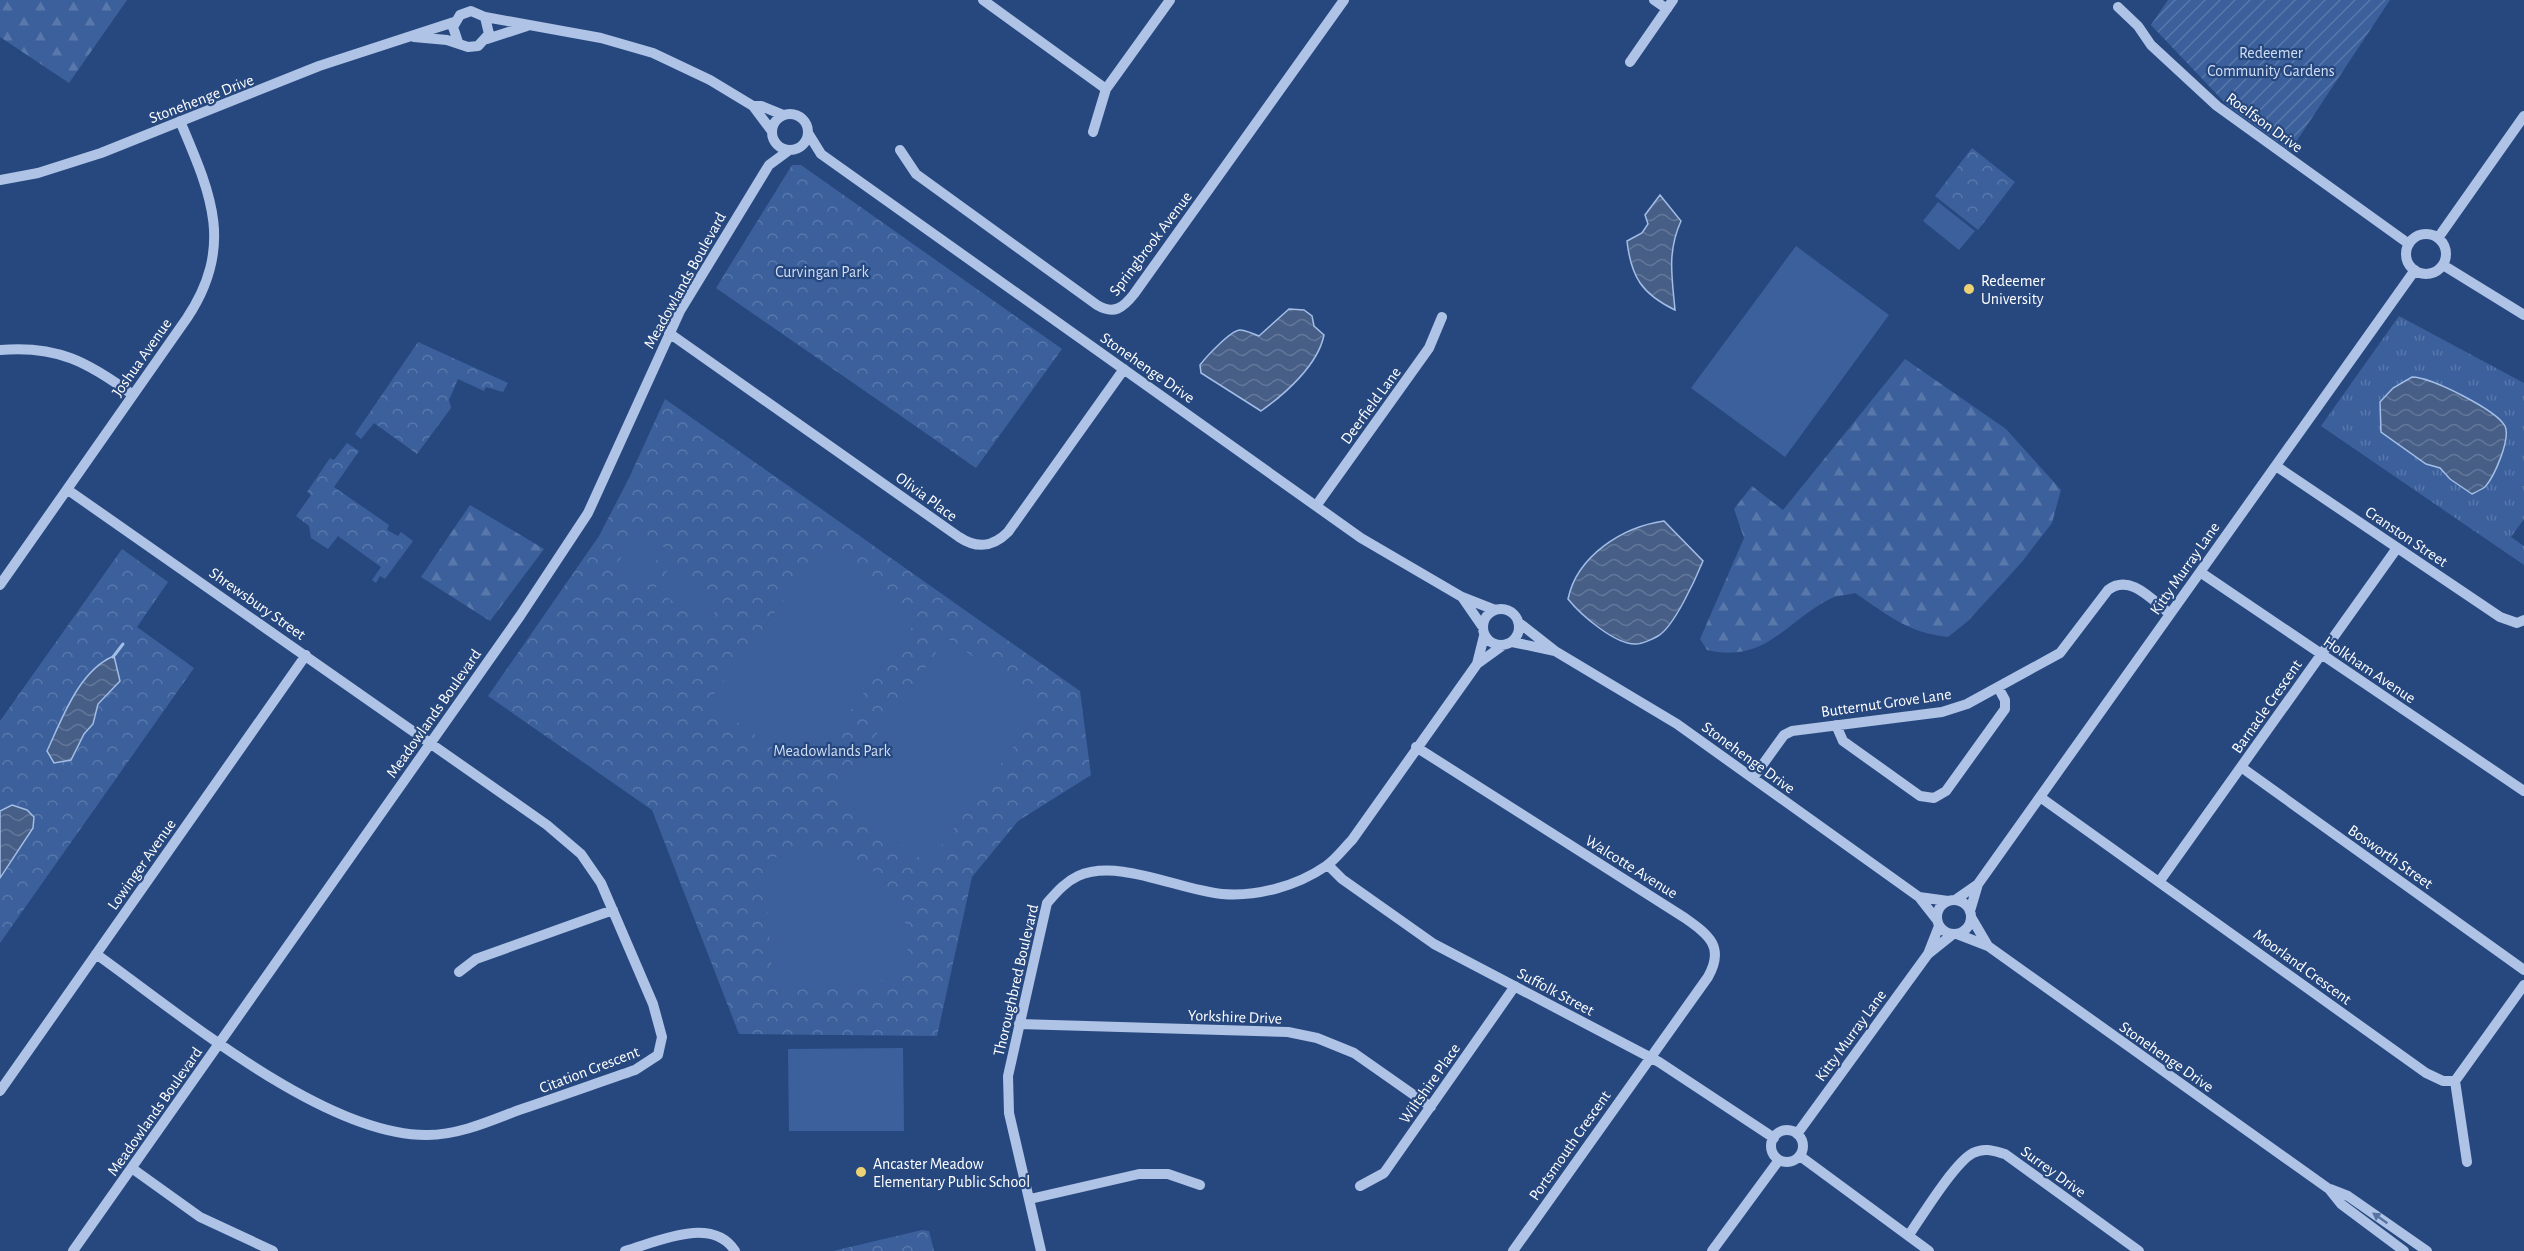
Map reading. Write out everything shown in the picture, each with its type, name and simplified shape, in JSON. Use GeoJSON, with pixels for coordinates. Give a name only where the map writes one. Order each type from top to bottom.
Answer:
{"type":"FeatureCollection","features":[{"type":"Feature","properties":{"kind":"street"},"geometry":{"type":"LineString","coordinates":[[475,0],[490,28],[487,39]]}},
{"type":"Feature","properties":{"kind":"street"},"geometry":{"type":"LineString","coordinates":[[983,0],[1106,89]]}},
{"type":"Feature","properties":{"kind":"street"},"geometry":{"type":"LineString","coordinates":[[998,10],[1005,0]]}},
{"type":"Feature","properties":{"kind":"street"},"geometry":{"type":"LineString","coordinates":[[1093,132],[1106,89],[1170,0]]}},
{"type":"Feature","properties":{"kind":"street","name":"Springbrook Avenue"},"geometry":{"type":"LineString","coordinates":[[900,150],[916,174],[1097,305],[1105,310],[1116,311],[1126,305],[1344,0]]}},
{"type":"Feature","properties":{"kind":"street"},"geometry":{"type":"LineString","coordinates":[[1630,62],[1670,4],[1654,0]]}},
{"type":"Feature","properties":{"kind":"street"},"geometry":{"type":"LineString","coordinates":[[462,3],[453,32],[458,42],[472,48],[487,39],[527,26]]}},
{"type":"Feature","properties":{"kind":"street","name":"Roelfson Drive"},"geometry":{"type":"LineString","coordinates":[[2118,7],[2151,45],[2217,106],[2409,244]]}},
{"type":"Feature","properties":{"kind":"street"},"geometry":{"type":"LineString","coordinates":[[457,19],[471,11],[527,26],[601,38],[653,53],[701,75],[753,106],[771,130],[773,141],[793,149],[807,139],[808,133],[800,117],[783,115],[761,106],[753,106]]}},
{"type":"Feature","properties":{"kind":"street","name":"Stonehenge Drive"},"geometry":{"type":"LineString","coordinates":[[0,180],[66,165],[330,62],[411,37],[457,19]]}},
{"type":"Feature","properties":{"kind":"street","name":"Stonehenge Drive"},"geometry":{"type":"LineString","coordinates":[[411,37],[458,42]]}},
{"type":"Feature","properties":{"kind":"street"},"geometry":{"type":"LineString","coordinates":[[771,130],[775,121],[783,115]]}},
{"type":"Feature","properties":{"kind":"street"},"geometry":{"type":"LineString","coordinates":[[2438,238],[2524,116]]}},
{"type":"Feature","properties":{"kind":"street","name":"Joshua Avenue"},"geometry":{"type":"LineString","coordinates":[[0,585],[4,570],[68,490],[206,286],[213,262],[215,227],[213,206],[180,121]]}},
{"type":"Feature","properties":{"kind":"street","name":"Stonehenge Drive"},"geometry":{"type":"LineString","coordinates":[[808,133],[821,154],[1316,506],[1380,550],[1462,597],[1495,610]]}},
{"type":"Feature","properties":{"kind":"street","name":"Meadowlands Boulevard"},"geometry":{"type":"LineString","coordinates":[[73,1251],[520,616],[588,513],[669,333],[719,243],[769,165],[773,141]]}},
{"type":"Feature","properties":{"kind":"street","name":"Stonehenge Drive"},"geometry":{"type":"LineString","coordinates":[[793,149],[821,154]]}},
{"type":"Feature","properties":{"kind":"street","name":"Meadowlands Boulevard"},"geometry":{"type":"LineString","coordinates":[[769,165],[793,149]]}},
{"type":"Feature","properties":{"kind":"street"},"geometry":{"type":"LineString","coordinates":[[2426,234],[2438,238],[2445,248],[2443,265],[2427,274],[2415,270],[2406,255],[2409,244],[2426,234]]}},
{"type":"Feature","properties":{"kind":"street"},"geometry":{"type":"LineString","coordinates":[[2443,265],[2524,315]]}},
{"type":"Feature","properties":{"kind":"street","name":"Kitty Murray Lane"},"geometry":{"type":"LineString","coordinates":[[1971,914],[1978,884],[2415,270]]}},
{"type":"Feature","properties":{"kind":"street","name":"Deerfield Lane"},"geometry":{"type":"LineString","coordinates":[[1316,506],[1429,348],[1442,317]]}},
{"type":"Feature","properties":{"kind":"street","name":"Olivia Place"},"geometry":{"type":"LineString","coordinates":[[669,333],[959,537],[977,545],[992,544],[1008,532],[1124,369]]}},
{"type":"Feature","properties":{"kind":"street"},"geometry":{"type":"LineString","coordinates":[[0,350],[44,349],[64,354],[101,373],[133,395]]}},
{"type":"Feature","properties":{"kind":"street","name":"Cranston Street"},"geometry":{"type":"LineString","coordinates":[[2276,466],[2509,622],[2517,623],[2524,620]]}},
{"type":"Feature","properties":{"kind":"street","name":"Shrewsbury Street"},"geometry":{"type":"LineString","coordinates":[[68,490],[430,743]]}},
{"type":"Feature","properties":{"kind":"street","name":"Barnacle Crescent"},"geometry":{"type":"LineString","coordinates":[[2160,882],[2397,548]]}},
{"type":"Feature","properties":{"kind":"street","name":"Holkham Avenue"},"geometry":{"type":"LineString","coordinates":[[2200,572],[2524,791]]}},
{"type":"Feature","properties":{"kind":"street","name":"Butternut Grove Lane"},"geometry":{"type":"LineString","coordinates":[[1753,778],[1784,735],[1797,729],[1942,712],[1967,704],[1999,689],[2060,653],[2115,584],[2132,585],[2170,614]]}},
{"type":"Feature","properties":{"kind":"street","name":"Stonehenge Drive"},"geometry":{"type":"LineString","coordinates":[[1462,597],[1483,631]]}},
{"type":"Feature","properties":{"kind":"street"},"geometry":{"type":"LineString","coordinates":[[1495,610],[1512,613],[1518,622],[1518,633],[1507,644],[1491,644],[1483,631],[1486,616],[1495,610]]}},
{"type":"Feature","properties":{"kind":"street","name":"Stonehenge Drive"},"geometry":{"type":"LineString","coordinates":[[1518,622],[1555,651],[1677,724],[1753,778],[1919,897],[1938,923]]}},
{"type":"Feature","properties":{"kind":"street","name":"Thoroughbred Boulevard"},"geometry":{"type":"LineString","coordinates":[[1477,664],[1483,631]]}},
{"type":"Feature","properties":{"kind":"street","name":"Stonehenge Drive"},"geometry":{"type":"LineString","coordinates":[[1507,644],[1555,651]]}},
{"type":"Feature","properties":{"kind":"street","name":"Thoroughbred Boulevard"},"geometry":{"type":"LineString","coordinates":[[1041,1251],[1009,1113],[1008,1076],[1047,903],[1060,888],[1076,877],[1106,871],[1221,894],[1261,893],[1300,880],[1328,865],[1352,840],[1477,664],[1507,644]]}},
{"type":"Feature","properties":{"kind":"street","name":"Lowinger Avenue"},"geometry":{"type":"LineString","coordinates":[[0,1091],[306,656]]}},
{"type":"Feature","properties":{"kind":"street"},"geometry":{"type":"LineString","coordinates":[[1836,725],[1843,741],[1920,796],[1934,798],[1946,791],[2005,709],[2005,700],[1999,689]]}},
{"type":"Feature","properties":{"kind":"street","name":"Citation Crescent"},"geometry":{"type":"LineString","coordinates":[[96,954],[295,1092],[353,1120],[392,1132],[427,1135],[470,1127],[635,1070],[657,1055],[662,1037],[653,1004],[601,882],[581,854],[547,825],[430,743]]}},
{"type":"Feature","properties":{"kind":"street","name":"Walcotte Avenue"},"geometry":{"type":"LineString","coordinates":[[1416,747],[1705,932],[1715,947],[1714,966],[1650,1057]]}},
{"type":"Feature","properties":{"kind":"street","name":"Bosworth Street"},"geometry":{"type":"LineString","coordinates":[[2241,767],[2524,969]]}},
{"type":"Feature","properties":{"kind":"street","name":"Moorland Crescent"},"geometry":{"type":"LineString","coordinates":[[2040,797],[2426,1073],[2443,1081],[2455,1082]]}},
{"type":"Feature","properties":{"kind":"street","name":"Suffolk Street"},"geometry":{"type":"LineString","coordinates":[[1328,865],[1342,879],[1434,944],[1650,1057],[1774,1138]]}},
{"type":"Feature","properties":{"kind":"street","name":"Kitty Murray Lane"},"geometry":{"type":"LineString","coordinates":[[1952,900],[1978,884]]}},
{"type":"Feature","properties":{"kind":"street","name":"Stonehenge Drive"},"geometry":{"type":"LineString","coordinates":[[1919,897],[1952,900]]}},
{"type":"Feature","properties":{"kind":"street"},"geometry":{"type":"LineString","coordinates":[[1952,900],[1965,903],[1971,914],[1969,926],[1955,934],[1938,923],[1938,910],[1952,900]]}},
{"type":"Feature","properties":{"kind":"street"},"geometry":{"type":"LineString","coordinates":[[459,972],[476,959],[613,910]]}},
{"type":"Feature","properties":{"kind":"street","name":"Stonehenge Drive"},"geometry":{"type":"LineString","coordinates":[[1971,914],[1988,946]]}},
{"type":"Feature","properties":{"kind":"street","name":"Kitty Murray Lane"},"geometry":{"type":"LineString","coordinates":[[1928,954],[1938,923]]}},
{"type":"Feature","properties":{"kind":"street","name":"Stonehenge Drive"},"geometry":{"type":"LineString","coordinates":[[1955,934],[1988,946],[2330,1189],[2348,1196],[2427,1251]]}},
{"type":"Feature","properties":{"kind":"street","name":"Kitty Murray Lane"},"geometry":{"type":"LineString","coordinates":[[1797,1134],[1928,954],[1955,934]]}},
{"type":"Feature","properties":{"kind":"street"},"geometry":{"type":"LineString","coordinates":[[2467,1162],[2455,1082],[2524,985]]}},
{"type":"Feature","properties":{"kind":"street","name":"Wiltshire Place"},"geometry":{"type":"LineString","coordinates":[[1360,1186],[1384,1173],[1515,986]]}},
{"type":"Feature","properties":{"kind":"street","name":"Yorkshire Drive"},"geometry":{"type":"LineString","coordinates":[[1018,1024],[1288,1032],[1307,1036],[1354,1053],[1431,1107]]}},
{"type":"Feature","properties":{"kind":"street","name":"Portsmouth Crescent"},"geometry":{"type":"LineString","coordinates":[[1513,1251],[1650,1057]]}},
{"type":"Feature","properties":{"kind":"street"},"geometry":{"type":"LineString","coordinates":[[1782,1131],[1797,1134],[1803,1142],[1800,1156],[1792,1161],[1779,1160],[1772,1152],[1774,1138],[1782,1131]]}},
{"type":"Feature","properties":{"kind":"street","name":"Surrey Drive"},"geometry":{"type":"LineString","coordinates":[[1909,1235],[1957,1169],[1972,1154],[1988,1149],[2005,1154],[2139,1251]]}},
{"type":"Feature","properties":{"kind":"street"},"geometry":{"type":"LineString","coordinates":[[1800,1156],[1929,1251]]}},
{"type":"Feature","properties":{"kind":"street"},"geometry":{"type":"LineString","coordinates":[[1712,1251],[1779,1160]]}},
{"type":"Feature","properties":{"kind":"street"},"geometry":{"type":"LineString","coordinates":[[133,1168],[200,1217],[252,1247],[273,1251]]}},
{"type":"Feature","properties":{"kind":"street"},"geometry":{"type":"LineString","coordinates":[[1030,1200],[1139,1174],[1168,1174],[1200,1185]]}},
{"type":"Feature","properties":{"kind":"street","name":"Stonehenge Drive"},"geometry":{"type":"LineString","coordinates":[[2330,1189],[2341,1204],[2404,1251]]}},
{"type":"Feature","properties":{"kind":"street"},"geometry":{"type":"LineString","coordinates":[[625,1251],[694,1232],[712,1234],[727,1240],[735,1251]]}},
{"type":"Feature","properties":{"kind":"green space"},"geometry":{"type":"Polygon","coordinates":[[[0,0],[127,0],[69,83],[0,37],[0,0]]]}},
{"type":"Feature","properties":{"kind":"green space","name":"Redeemer Community Gardens"},"geometry":{"type":"Polygon","coordinates":[[[2168,0],[2390,0],[2290,151],[2229,107],[2151,25],[2168,0]]]}},
{"type":"Feature","properties":{"kind":"green space"},"geometry":{"type":"Polygon","coordinates":[[[1972,148],[2015,182],[1978,230],[1935,196],[1972,148]]]}},
{"type":"Feature","properties":{"kind":"green space","name":"Curvingan Park"},"geometry":{"type":"Polygon","coordinates":[[[792,165],[801,165],[1062,349],[976,468],[716,288],[792,165]]]}},
{"type":"Feature","properties":{"kind":"green space"},"geometry":{"type":"Polygon","coordinates":[[[1938,202],[1975,231],[1959,250],[1923,221],[1938,202]]]}},
{"type":"Feature","properties":{"kind":"green space"},"geometry":{"type":"Polygon","coordinates":[[[1796,246],[1889,315],[1785,457],[1691,388],[1796,246]]]}},
{"type":"Feature","properties":{"kind":"green space"},"geometry":{"type":"Polygon","coordinates":[[[2399,316],[2524,383],[2524,519],[2511,537],[2524,546],[2524,565],[2321,426],[2399,316]]]}},
{"type":"Feature","properties":{"kind":"green space"},"geometry":{"type":"Polygon","coordinates":[[[418,342],[508,383],[503,392],[486,387],[484,391],[458,379],[449,400],[451,408],[417,454],[374,423],[361,439],[355,434],[418,342]]]}},
{"type":"Feature","properties":{"kind":"green space"},"geometry":{"type":"Polygon","coordinates":[[[1905,359],[2006,429],[2061,490],[2052,523],[2021,563],[1968,621],[1948,637],[1921,632],[1910,627],[1888,616],[1855,593],[1832,598],[1816,607],[1761,646],[1728,653],[1707,650],[1700,639],[1744,538],[1734,509],[1752,486],[1783,510],[1905,359]]]}},
{"type":"Feature","properties":{"kind":"green space","name":"Meadowlands Park"},"geometry":{"type":"Polygon","coordinates":[[[665,399],[1080,691],[1091,775],[1018,821],[972,877],[937,1036],[739,1034],[652,810],[488,696],[599,536],[629,478],[665,399]]]}},
{"type":"Feature","properties":{"kind":"green space"},"geometry":{"type":"Polygon","coordinates":[[[347,443],[359,451],[334,487],[389,525],[387,530],[398,536],[401,532],[413,541],[385,579],[380,576],[376,583],[372,580],[381,567],[338,536],[328,549],[311,538],[309,526],[296,516],[311,495],[307,492],[330,458],[334,460],[347,443]]]}},
{"type":"Feature","properties":{"kind":"green space"},"geometry":{"type":"Polygon","coordinates":[[[470,505],[544,549],[490,621],[421,577],[470,505]]]}},
{"type":"Feature","properties":{"kind":"green space"},"geometry":{"type":"Polygon","coordinates":[[[640,531],[665,548],[637,588],[612,571],[640,531]]]}},
{"type":"Feature","properties":{"kind":"green space"},"geometry":{"type":"Polygon","coordinates":[[[823,547],[919,618],[805,772],[709,701],[823,547]]]}},
{"type":"Feature","properties":{"kind":"green space"},"geometry":{"type":"Polygon","coordinates":[[[122,549],[168,582],[137,627],[194,668],[0,943],[0,721],[122,549]]]}},
{"type":"Feature","properties":{"kind":"green space"},"geometry":{"type":"Polygon","coordinates":[[[672,564],[723,600],[706,624],[655,589],[672,564]]]}},
{"type":"Feature","properties":{"kind":"green space"},"geometry":{"type":"Polygon","coordinates":[[[947,638],[1042,707],[928,864],[833,794],[947,638]]]}},
{"type":"Feature","properties":{"kind":"green space"},"geometry":{"type":"Polygon","coordinates":[[[809,849],[840,854],[862,863],[883,881],[892,893],[904,919],[907,933],[908,950],[902,978],[777,992],[773,986],[764,860],[809,849]]]}},
{"type":"Feature","properties":{"kind":"green space"},"geometry":{"type":"Polygon","coordinates":[[[903,1048],[904,1131],[789,1131],[788,1049],[903,1048]]]}},
{"type":"Feature","properties":{"kind":"green space"},"geometry":{"type":"Polygon","coordinates":[[[922,1230],[929,1231],[934,1251],[833,1251],[922,1230]]]}},
{"type":"Feature","properties":{"kind":"water"},"geometry":{"type":"Polygon","coordinates":[[[1660,195],[1681,221],[1672,254],[1675,310],[1654,298],[1640,283],[1632,265],[1627,241],[1642,233],[1648,224],[1645,215],[1660,195]]]}},
{"type":"Feature","properties":{"kind":"water"},"geometry":{"type":"Polygon","coordinates":[[[1289,309],[1304,310],[1312,316],[1314,326],[1324,335],[1321,346],[1299,378],[1261,411],[1201,373],[1200,365],[1231,334],[1240,330],[1259,336],[1289,309]]]}},
{"type":"Feature","properties":{"kind":"water"},"geometry":{"type":"Polygon","coordinates":[[[2412,377],[2433,382],[2477,403],[2505,426],[2504,448],[2497,467],[2485,487],[2472,494],[2450,479],[2440,468],[2426,464],[2381,432],[2380,402],[2393,388],[2412,377]]]}},
{"type":"Feature","properties":{"kind":"water"},"geometry":{"type":"Polygon","coordinates":[[[1664,521],[1703,561],[1684,602],[1664,631],[1658,636],[1636,644],[1618,640],[1599,628],[1568,599],[1573,584],[1591,557],[1604,546],[1633,530],[1664,521]]]}},
{"type":"Feature","properties":{"kind":"water"},"geometry":{"type":"Polygon","coordinates":[[[114,656],[120,681],[98,704],[93,724],[84,734],[71,760],[54,763],[47,751],[73,697],[91,672],[114,656]]]}},
{"type":"Feature","properties":{"kind":"water"},"geometry":{"type":"Polygon","coordinates":[[[12,805],[27,810],[34,817],[33,828],[0,878],[0,811],[12,805]]]}},
{"type":"Feature","properties":{"kind":"waterway"},"geometry":{"type":"LineString","coordinates":[[113,657],[123,644]]}},
{"type":"Feature","properties":{"kind":"place","name":"Redeemer University"},"geometry":{"type":"Point","coordinates":[1969,289]}},
{"type":"Feature","properties":{"kind":"place","name":"Ancaster Meadow Elementary Public School"},"geometry":{"type":"Point","coordinates":[861,1172]}}]}
